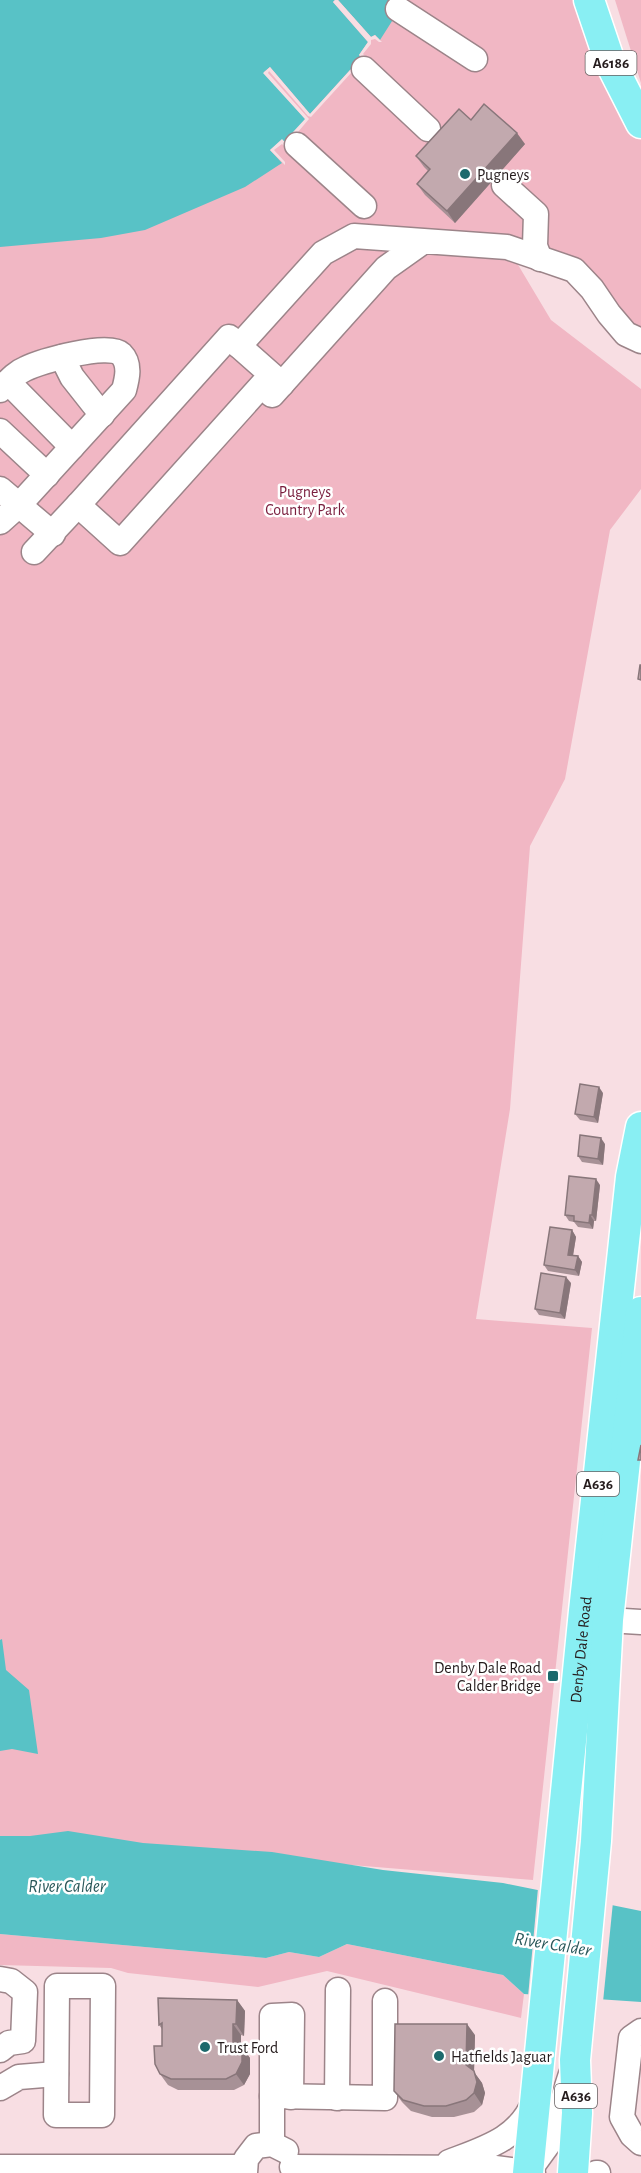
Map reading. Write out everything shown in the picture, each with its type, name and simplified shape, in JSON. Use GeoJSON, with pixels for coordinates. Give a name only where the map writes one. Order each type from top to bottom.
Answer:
{"type":"FeatureCollection","features":[{"type":"Feature","properties":{"kind":"main road","name":"A6186"},"geometry":{"type":"LineString","coordinates":[[589,0],[610,62],[641,123]]}},
{"type":"Feature","properties":{"kind":"main road","name":"Denby Dale Road"},"geometry":{"type":"LineString","coordinates":[[530,2173],[543,2017],[584,1611],[629,1200],[641,1127]]}},
{"type":"Feature","properties":{"kind":"main road","name":"Denby Dale Road"},"geometry":{"type":"LineString","coordinates":[[573,2173],[577,2113],[575,2060],[597,1829],[608,1620],[641,1312]]}},
{"type":"Feature","properties":{"kind":"street"},"geometry":{"type":"LineString","coordinates":[[398,9],[476,59]]}},
{"type":"Feature","properties":{"kind":"street"},"geometry":{"type":"LineString","coordinates":[[364,69],[428,129]]}},
{"type":"Feature","properties":{"kind":"street"},"geometry":{"type":"LineString","coordinates":[[297,145],[364,206]]}},
{"type":"Feature","properties":{"kind":"street"},"geometry":{"type":"LineString","coordinates":[[504,185],[536,214],[535,246],[540,259]]}},
{"type":"Feature","properties":{"kind":"street"},"geometry":{"type":"LineString","coordinates":[[239,346],[323,253],[354,236],[507,247],[574,270],[592,289],[626,334],[641,340]]}},
{"type":"Feature","properties":{"kind":"street"},"geometry":{"type":"LineString","coordinates":[[78,505],[120,543],[262,385],[272,394],[386,268],[424,241]]}},
{"type":"Feature","properties":{"kind":"street"},"geometry":{"type":"LineString","coordinates":[[34,552],[53,534],[229,337],[282,384]]}},
{"type":"Feature","properties":{"kind":"street"},"geometry":{"type":"LineString","coordinates":[[0,522],[19,505],[102,415],[124,390],[128,376],[123,355],[114,350],[62,357],[26,368],[4,386],[72,447]]}},
{"type":"Feature","properties":{"kind":"street"},"geometry":{"type":"LineString","coordinates":[[62,357],[72,377],[102,415]]}},
{"type":"Feature","properties":{"kind":"street"},"geometry":{"type":"LineString","coordinates":[[0,431],[47,475]]}},
{"type":"Feature","properties":{"kind":"street"},"geometry":{"type":"LineString","coordinates":[[0,489],[53,534]]}},
{"type":"Feature","properties":{"kind":"street"},"geometry":{"type":"LineString","coordinates":[[608,1620],[641,1622]]}},
{"type":"Feature","properties":{"kind":"street"},"geometry":{"type":"LineString","coordinates":[[0,1979],[11,1981],[24,1992],[22,2041],[9,2043],[0,2050]]}},
{"type":"Feature","properties":{"kind":"street"},"geometry":{"type":"LineString","coordinates":[[57,1986],[103,1986],[102,2115],[56,2115],[56,2074],[57,1986]]}},
{"type":"Feature","properties":{"kind":"street"},"geometry":{"type":"LineString","coordinates":[[337,2098],[338,1990]]}},
{"type":"Feature","properties":{"kind":"street"},"geometry":{"type":"LineString","coordinates":[[272,2144],[282,2097],[385,2097],[385,2001]]}},
{"type":"Feature","properties":{"kind":"street"},"geometry":{"type":"LineString","coordinates":[[641,2031],[631,2038],[622,2117],[632,2135],[641,2143]]}},
{"type":"Feature","properties":{"kind":"street"},"geometry":{"type":"LineString","coordinates":[[0,2167],[244,2170],[246,2159],[256,2146],[272,2144],[286,2152],[292,2170],[435,2167],[501,2168],[530,2173],[549,2143],[575,2060]]}},
{"type":"Feature","properties":{"kind":"street"},"geometry":{"type":"LineString","coordinates":[[0,2088],[19,2076],[56,2074]]}},
{"type":"Feature","properties":{"kind":"street"},"geometry":{"type":"LineString","coordinates":[[435,2167],[487,2148],[507,2137],[522,2123],[536,2097]]}},
{"type":"Feature","properties":{"kind":"green space","name":"Pugneys Country Park"},"geometry":{"type":"Polygon","coordinates":[[[0,0],[589,0],[641,123],[641,341],[592,289],[508,248],[551,320],[641,389],[641,489],[610,530],[565,779],[530,846],[510,1109],[476,1319],[592,1328],[533,1880],[0,1836],[0,0]]]}},
{"type":"Feature","properties":{"kind":"green space"},"geometry":{"type":"Polygon","coordinates":[[[615,0],[641,0],[641,83],[615,0]]]}},
{"type":"Feature","properties":{"kind":"green space"},"geometry":{"type":"Polygon","coordinates":[[[0,1934],[266,1958],[289,1952],[319,1957],[347,1944],[503,1975],[524,1994],[521,2018],[327,1971],[258,1987],[128,1973],[111,1968],[0,1965],[0,1934]]]}},
{"type":"Feature","properties":{"kind":"water"},"geometry":{"type":"Polygon","coordinates":[[[0,0],[335,0],[333,2],[368,42],[359,55],[368,63],[358,76],[350,70],[310,114],[270,67],[264,72],[306,120],[294,132],[302,141],[292,150],[282,140],[270,150],[282,163],[245,187],[145,230],[101,238],[0,247],[0,0]]]}},
{"type":"Feature","properties":{"kind":"water"},"geometry":{"type":"Polygon","coordinates":[[[338,0],[402,0],[380,40],[375,35],[371,37],[338,0]]]}},
{"type":"Feature","properties":{"kind":"water"},"geometry":{"type":"Polygon","coordinates":[[[2,1639],[6,1670],[29,1690],[38,1754],[12,1749],[0,1751],[0,1640],[2,1639]]]}},
{"type":"Feature","properties":{"kind":"water","name":"River Calder"},"geometry":{"type":"Polygon","coordinates":[[[68,1831],[143,1843],[272,1852],[383,1870],[503,1883],[641,1911],[641,2002],[524,1994],[503,1975],[347,1944],[319,1957],[289,1952],[266,1958],[0,1934],[0,1836],[30,1836],[68,1831]]]}},
{"type":"Feature","properties":{"kind":"pier"},"geometry":{"type":"Polygon","coordinates":[[[338,0],[371,37],[375,35],[382,42],[371,40],[371,44],[363,54],[371,62],[357,78],[351,73],[311,117],[269,71],[268,73],[309,119],[298,132],[305,139],[290,152],[282,144],[274,150],[285,165],[270,150],[282,139],[292,150],[302,141],[293,132],[305,119],[263,73],[270,67],[310,114],[351,69],[358,76],[368,64],[359,55],[368,42],[333,2],[338,0]]]}},
{"type":"Feature","properties":{"kind":"pier"},"geometry":{"type":"Polygon","coordinates":[[[538,1888],[613,1902],[603,2002],[528,1997],[538,1888]]]}},
{"type":"Feature","properties":{"kind":"building","name":"Pugneys"},"geometry":{"type":"Polygon","coordinates":[[[484,104],[517,133],[447,211],[417,184],[430,169],[416,156],[459,109],[471,120],[484,104]]]}},
{"type":"Feature","properties":{"kind":"building"},"geometry":{"type":"Polygon","coordinates":[[[641,665],[641,680],[638,679],[641,665]]]}},
{"type":"Feature","properties":{"kind":"building"},"geometry":{"type":"Polygon","coordinates":[[[580,1084],[599,1087],[594,1117],[575,1114],[580,1084]]]}},
{"type":"Feature","properties":{"kind":"building"},"geometry":{"type":"Polygon","coordinates":[[[580,1135],[601,1138],[598,1159],[578,1156],[580,1135]]]}},
{"type":"Feature","properties":{"kind":"building"},"geometry":{"type":"Polygon","coordinates":[[[569,1176],[596,1179],[589,1223],[574,1221],[574,1216],[565,1215],[569,1176]]]}},
{"type":"Feature","properties":{"kind":"building"},"geometry":{"type":"Polygon","coordinates":[[[550,1227],[572,1230],[568,1255],[578,1256],[575,1270],[544,1265],[550,1227]]]}},
{"type":"Feature","properties":{"kind":"building"},"geometry":{"type":"Polygon","coordinates":[[[541,1273],[566,1277],[560,1313],[535,1309],[541,1273]]]}},
{"type":"Feature","properties":{"kind":"building","name":"Trust Ford"},"geometry":{"type":"Polygon","coordinates":[[[158,1998],[237,2000],[236,2024],[233,2024],[233,2047],[242,2047],[242,2062],[236,2074],[226,2079],[171,2079],[160,2074],[155,2064],[154,2046],[162,2046],[162,2023],[159,2025],[158,1998]]]}},
{"type":"Feature","properties":{"kind":"building","name":"Hatfields Jaguar"},"geometry":{"type":"Polygon","coordinates":[[[395,2024],[467,2024],[466,2065],[474,2071],[477,2082],[474,2093],[466,2100],[446,2106],[424,2106],[403,2100],[394,2091],[395,2024]]]}},
{"type":"Feature","properties":{"kind":"place","name":"Pugneys"},"geometry":{"type":"Point","coordinates":[465,174]}},
{"type":"Feature","properties":{"kind":"place","name":"Denby Dale Road Calder Bridge"},"geometry":{"type":"Point","coordinates":[553,1676]}},
{"type":"Feature","properties":{"kind":"place","name":"Trust Ford"},"geometry":{"type":"Point","coordinates":[205,2047]}},
{"type":"Feature","properties":{"kind":"place","name":"Hatfields Jaguar"},"geometry":{"type":"Point","coordinates":[439,2056]}}]}
